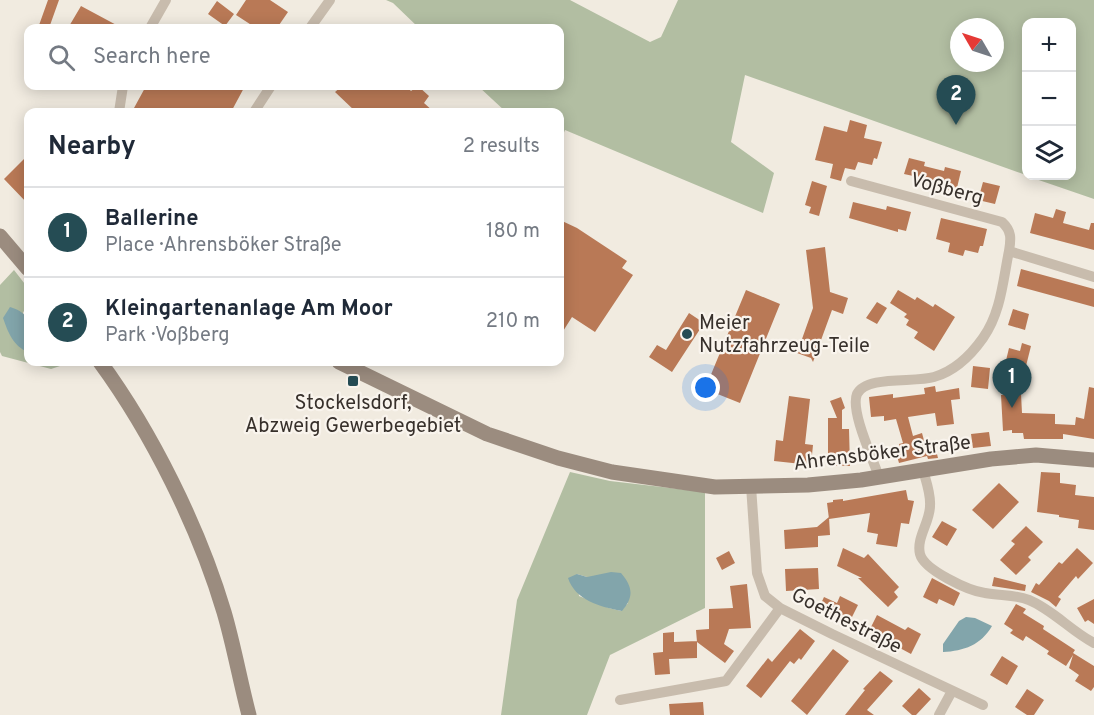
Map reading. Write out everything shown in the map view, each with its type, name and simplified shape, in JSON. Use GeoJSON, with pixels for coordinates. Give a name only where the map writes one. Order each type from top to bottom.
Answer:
{"type":"FeatureCollection","features":[{"type":"Feature","properties":{"kind":"street"},"geometry":{"type":"LineString","coordinates":[[152,24],[166,0]]}},
{"type":"Feature","properties":{"kind":"street"},"geometry":{"type":"LineString","coordinates":[[313,24],[330,0]]}},
{"type":"Feature","properties":{"kind":"street"},"geometry":{"type":"LineString","coordinates":[[120,108],[122,90]]}},
{"type":"Feature","properties":{"kind":"street"},"geometry":{"type":"LineString","coordinates":[[257,108],[268,90]]}},
{"type":"Feature","properties":{"kind":"street","name":"Voßberg"},"geometry":{"type":"LineString","coordinates":[[851,181],[1002,222],[1008,228],[1011,237],[997,312],[984,337],[970,355],[956,367],[933,378],[903,382],[876,382],[863,387],[857,394],[856,414],[879,477]]}},
{"type":"Feature","properties":{"kind":"street"},"geometry":{"type":"LineString","coordinates":[[0,236],[24,263]]}},
{"type":"Feature","properties":{"kind":"street"},"geometry":{"type":"LineString","coordinates":[[1009,251],[1094,277]]}},
{"type":"Feature","properties":{"kind":"street"},"geometry":{"type":"LineString","coordinates":[[104,366],[175,490],[206,560],[224,613],[249,715]]}},
{"type":"Feature","properties":{"kind":"street","name":"Ahrensböker Straße"},"geometry":{"type":"LineString","coordinates":[[347,366],[487,434],[558,458],[612,472],[715,487],[808,485],[879,477],[991,459],[1036,455],[1094,460]]}},
{"type":"Feature","properties":{"kind":"street"},"geometry":{"type":"LineString","coordinates":[[923,470],[930,506],[919,548],[923,562],[946,578],[983,593],[1012,594],[1030,600],[1094,643]]}},
{"type":"Feature","properties":{"kind":"street","name":"Goethestraße"},"geometry":{"type":"LineString","coordinates":[[751,486],[757,573],[765,596],[780,608],[983,705]]}},
{"type":"Feature","properties":{"kind":"street"},"geometry":{"type":"LineString","coordinates":[[620,700],[726,681],[780,608]]}},
{"type":"Feature","properties":{"kind":"street"},"geometry":{"type":"LineString","coordinates":[[939,715],[952,692]]}},
{"type":"Feature","properties":{"kind":"green space"},"geometry":{"type":"Polygon","coordinates":[[[386,0],[570,0],[650,42],[661,37],[678,0],[1094,0],[1094,199],[1039,180],[1076,180],[1076,18],[1022,18],[1022,174],[745,75],[731,142],[774,173],[763,213],[565,130],[564,133],[564,108],[502,108],[482,90],[564,90],[564,24],[415,24],[393,3],[386,0]]]}},
{"type":"Feature","properties":{"kind":"green space"},"geometry":{"type":"Polygon","coordinates":[[[14,270],[24,283],[24,362],[2,356],[0,352],[0,285],[14,270]]]}},
{"type":"Feature","properties":{"kind":"green space"},"geometry":{"type":"Polygon","coordinates":[[[40,366],[60,366],[51,369],[40,366]]]}},
{"type":"Feature","properties":{"kind":"green space"},"geometry":{"type":"Polygon","coordinates":[[[570,472],[610,481],[705,492],[705,608],[610,655],[587,715],[501,715],[517,600],[570,472]],[[577,574],[579,596],[621,611],[628,603],[587,577],[577,574]]]}},
{"type":"Feature","properties":{"kind":"water"},"geometry":{"type":"Polygon","coordinates":[[[10,307],[24,314],[24,350],[12,338],[3,318],[10,307]]]}},
{"type":"Feature","properties":{"kind":"water"},"geometry":{"type":"Polygon","coordinates":[[[611,572],[621,573],[630,587],[629,601],[622,611],[597,605],[582,597],[571,586],[568,578],[577,574],[587,577],[611,572]]]}},
{"type":"Feature","properties":{"kind":"water"},"geometry":{"type":"Polygon","coordinates":[[[966,617],[975,618],[992,626],[983,638],[971,646],[943,652],[943,644],[959,621],[966,617]]]}},
{"type":"Feature","properties":{"kind":"building"},"geometry":{"type":"Polygon","coordinates":[[[48,0],[59,0],[50,24],[39,24],[48,0]]]}},
{"type":"Feature","properties":{"kind":"building"},"geometry":{"type":"Polygon","coordinates":[[[246,0],[270,0],[288,12],[280,24],[250,24],[236,15],[246,0]]]}},
{"type":"Feature","properties":{"kind":"building"},"geometry":{"type":"Polygon","coordinates":[[[217,1],[234,14],[226,24],[222,24],[208,14],[217,1]]]}},
{"type":"Feature","properties":{"kind":"building"},"geometry":{"type":"Polygon","coordinates":[[[81,6],[115,24],[70,24],[81,6]]]}},
{"type":"Feature","properties":{"kind":"building"},"geometry":{"type":"Polygon","coordinates":[[[144,90],[243,90],[233,108],[134,108],[144,90]]]}},
{"type":"Feature","properties":{"kind":"building"},"geometry":{"type":"Polygon","coordinates":[[[337,90],[422,90],[429,96],[424,103],[430,108],[352,108],[335,92],[337,90]]]}},
{"type":"Feature","properties":{"kind":"building"},"geometry":{"type":"Polygon","coordinates":[[[850,120],[867,125],[864,138],[882,142],[877,159],[874,158],[872,165],[858,162],[855,170],[845,168],[841,181],[830,178],[833,164],[815,160],[824,126],[847,132],[850,120]]]}},
{"type":"Feature","properties":{"kind":"building"},"geometry":{"type":"Polygon","coordinates":[[[909,158],[925,162],[924,166],[944,171],[945,167],[961,171],[956,192],[940,188],[941,182],[904,174],[909,158]]]}},
{"type":"Feature","properties":{"kind":"building"},"geometry":{"type":"Polygon","coordinates":[[[24,159],[24,200],[4,179],[24,159]]]}},
{"type":"Feature","properties":{"kind":"building"},"geometry":{"type":"Polygon","coordinates":[[[812,181],[827,186],[819,216],[809,213],[811,207],[805,205],[812,181]]]}},
{"type":"Feature","properties":{"kind":"building"},"geometry":{"type":"Polygon","coordinates":[[[983,182],[1000,186],[995,204],[978,200],[983,182]]]}},
{"type":"Feature","properties":{"kind":"building"},"geometry":{"type":"Polygon","coordinates":[[[853,202],[886,210],[887,206],[911,212],[906,231],[898,229],[898,232],[849,218],[853,202]]]}},
{"type":"Feature","properties":{"kind":"building"},"geometry":{"type":"Polygon","coordinates":[[[1056,209],[1066,212],[1063,223],[1089,230],[1091,223],[1094,223],[1094,250],[1030,233],[1035,213],[1053,218],[1056,209]]]}},
{"type":"Feature","properties":{"kind":"building"},"geometry":{"type":"Polygon","coordinates":[[[941,218],[987,229],[983,246],[980,246],[978,253],[965,250],[963,256],[948,252],[950,243],[936,239],[941,218]]]}},
{"type":"Feature","properties":{"kind":"building"},"geometry":{"type":"Polygon","coordinates":[[[564,222],[627,261],[622,268],[633,275],[595,332],[572,317],[564,330],[564,222]]]}},
{"type":"Feature","properties":{"kind":"building"},"geometry":{"type":"Polygon","coordinates":[[[825,247],[830,292],[848,298],[843,314],[832,310],[813,362],[811,358],[797,353],[813,308],[806,250],[825,247]]]}},
{"type":"Feature","properties":{"kind":"building"},"geometry":{"type":"Polygon","coordinates":[[[1021,269],[1094,289],[1094,307],[1017,286],[1021,269]]]}},
{"type":"Feature","properties":{"kind":"building"},"geometry":{"type":"Polygon","coordinates":[[[746,290],[780,304],[740,403],[705,389],[746,290]]]}},
{"type":"Feature","properties":{"kind":"building"},"geometry":{"type":"Polygon","coordinates":[[[898,290],[915,300],[917,297],[933,307],[935,304],[955,317],[934,351],[914,338],[918,332],[906,325],[909,320],[904,317],[907,314],[890,303],[898,290]]]}},
{"type":"Feature","properties":{"kind":"building"},"geometry":{"type":"Polygon","coordinates":[[[877,302],[887,308],[877,324],[866,318],[877,302]]]}},
{"type":"Feature","properties":{"kind":"building"},"geometry":{"type":"Polygon","coordinates":[[[1013,309],[1029,314],[1025,330],[1008,325],[1013,309]]]}},
{"type":"Feature","properties":{"kind":"building","name":"Meier Nutzfahrzeug-Teile"},"geometry":{"type":"Polygon","coordinates":[[[689,313],[704,323],[672,372],[649,357],[657,345],[666,350],[689,313]]]}},
{"type":"Feature","properties":{"kind":"building"},"geometry":{"type":"Polygon","coordinates":[[[1022,343],[1031,346],[1023,378],[1003,373],[1009,348],[1020,351],[1022,343]]]}},
{"type":"Feature","properties":{"kind":"building"},"geometry":{"type":"Polygon","coordinates":[[[973,366],[990,368],[988,389],[971,387],[973,366]]]}},
{"type":"Feature","properties":{"kind":"building"},"geometry":{"type":"Polygon","coordinates":[[[935,386],[936,392],[959,388],[960,399],[951,400],[954,424],[937,426],[935,413],[908,417],[913,436],[922,433],[926,448],[935,446],[938,458],[928,459],[927,456],[899,463],[895,449],[900,448],[899,444],[903,443],[896,419],[884,421],[884,416],[871,417],[869,397],[893,394],[893,398],[925,394],[924,388],[935,386]]]}},
{"type":"Feature","properties":{"kind":"building"},"geometry":{"type":"Polygon","coordinates":[[[1089,387],[1094,388],[1094,439],[1063,434],[1063,439],[1024,439],[1023,433],[1012,433],[1012,430],[1003,431],[1001,395],[1021,394],[1022,413],[1055,414],[1055,424],[1075,425],[1076,417],[1084,419],[1089,387]]]}},
{"type":"Feature","properties":{"kind":"building"},"geometry":{"type":"Polygon","coordinates":[[[789,396],[810,399],[805,444],[813,445],[811,465],[774,461],[776,440],[783,441],[789,396]]]}},
{"type":"Feature","properties":{"kind":"building"},"geometry":{"type":"Polygon","coordinates":[[[841,397],[845,408],[842,410],[842,429],[849,429],[850,466],[828,466],[828,418],[837,418],[830,401],[841,397]]]}},
{"type":"Feature","properties":{"kind":"building"},"geometry":{"type":"Polygon","coordinates":[[[989,432],[991,446],[973,448],[971,434],[989,432]]]}},
{"type":"Feature","properties":{"kind":"building"},"geometry":{"type":"Polygon","coordinates":[[[1041,472],[1060,473],[1060,483],[1076,485],[1075,495],[1094,497],[1094,530],[1078,528],[1079,520],[1037,512],[1041,472]]]}},
{"type":"Feature","properties":{"kind":"building"},"geometry":{"type":"Polygon","coordinates":[[[999,483],[1019,502],[993,529],[972,510],[999,483]]]}},
{"type":"Feature","properties":{"kind":"building"},"geometry":{"type":"Polygon","coordinates":[[[906,490],[908,500],[914,501],[909,524],[901,523],[897,547],[876,544],[878,534],[867,532],[870,513],[829,519],[827,503],[833,500],[843,499],[843,501],[906,490]]]}},
{"type":"Feature","properties":{"kind":"building"},"geometry":{"type":"Polygon","coordinates":[[[829,517],[830,535],[818,536],[818,547],[785,549],[784,530],[817,527],[829,517]]]}},
{"type":"Feature","properties":{"kind":"building"},"geometry":{"type":"Polygon","coordinates":[[[942,521],[957,529],[947,546],[932,537],[942,521]]]}},
{"type":"Feature","properties":{"kind":"building"},"geometry":{"type":"Polygon","coordinates":[[[1026,526],[1043,542],[1028,557],[1031,560],[1016,575],[1000,560],[1015,544],[1011,541],[1026,526]]]}},
{"type":"Feature","properties":{"kind":"building"},"geometry":{"type":"Polygon","coordinates":[[[843,548],[864,558],[868,554],[899,587],[894,592],[898,597],[888,607],[858,578],[862,578],[837,566],[843,548]]]}},
{"type":"Feature","properties":{"kind":"building"},"geometry":{"type":"Polygon","coordinates":[[[1077,548],[1093,563],[1078,579],[1076,576],[1058,597],[1061,599],[1056,607],[1031,592],[1036,583],[1039,585],[1059,562],[1062,564],[1077,548]]]}},
{"type":"Feature","properties":{"kind":"building"},"geometry":{"type":"Polygon","coordinates":[[[729,551],[735,563],[722,570],[716,558],[729,551]]]}},
{"type":"Feature","properties":{"kind":"building"},"geometry":{"type":"Polygon","coordinates":[[[818,568],[819,589],[786,591],[785,569],[818,568]]]}},
{"type":"Feature","properties":{"kind":"building"},"geometry":{"type":"Polygon","coordinates":[[[994,577],[1026,585],[1025,591],[992,586],[994,577]]]}},
{"type":"Feature","properties":{"kind":"building"},"geometry":{"type":"Polygon","coordinates":[[[932,578],[960,593],[954,606],[939,599],[937,604],[923,597],[932,578]]]}},
{"type":"Feature","properties":{"kind":"building"},"geometry":{"type":"Polygon","coordinates":[[[747,584],[751,628],[729,629],[724,644],[734,651],[725,663],[697,642],[696,630],[709,629],[709,609],[733,608],[730,586],[747,584]]]}},
{"type":"Feature","properties":{"kind":"building"},"geometry":{"type":"Polygon","coordinates":[[[840,596],[858,605],[848,625],[818,610],[824,597],[837,603],[840,596]]]}},
{"type":"Feature","properties":{"kind":"building"},"geometry":{"type":"Polygon","coordinates":[[[1094,599],[1094,624],[1088,620],[1085,622],[1077,608],[1094,599]]]}},
{"type":"Feature","properties":{"kind":"building"},"geometry":{"type":"Polygon","coordinates":[[[1016,604],[1026,609],[1023,613],[1044,626],[1043,629],[1075,650],[1073,653],[1094,666],[1094,687],[1091,691],[1075,681],[1079,675],[1069,668],[1073,655],[1066,666],[1026,636],[1023,641],[1010,633],[1013,630],[1004,624],[1016,604]]]}},
{"type":"Feature","properties":{"kind":"building"},"geometry":{"type":"Polygon","coordinates":[[[877,615],[905,630],[908,627],[921,634],[911,654],[898,647],[899,644],[870,629],[877,615]]]}},
{"type":"Feature","properties":{"kind":"building"},"geometry":{"type":"Polygon","coordinates":[[[800,629],[815,641],[801,660],[799,658],[794,664],[790,661],[761,698],[746,686],[768,658],[772,662],[800,629]]]}},
{"type":"Feature","properties":{"kind":"building"},"geometry":{"type":"Polygon","coordinates":[[[674,632],[674,642],[697,641],[697,658],[669,659],[670,674],[655,675],[653,653],[663,652],[663,633],[674,632]]]}},
{"type":"Feature","properties":{"kind":"building"},"geometry":{"type":"Polygon","coordinates":[[[833,649],[849,661],[807,715],[791,701],[833,649]]]}},
{"type":"Feature","properties":{"kind":"building"},"geometry":{"type":"Polygon","coordinates":[[[1002,656],[1018,666],[1007,685],[990,675],[1002,656]]]}},
{"type":"Feature","properties":{"kind":"building"},"geometry":{"type":"Polygon","coordinates":[[[880,671],[893,681],[867,710],[874,715],[845,715],[865,690],[863,689],[880,671]]]}},
{"type":"Feature","properties":{"kind":"building"},"geometry":{"type":"Polygon","coordinates":[[[919,688],[931,699],[916,715],[912,715],[902,706],[919,688]]]}},
{"type":"Feature","properties":{"kind":"building"},"geometry":{"type":"Polygon","coordinates":[[[1027,689],[1044,700],[1034,715],[1027,715],[1015,707],[1027,689]]]}},
{"type":"Feature","properties":{"kind":"building"},"geometry":{"type":"Polygon","coordinates":[[[703,702],[704,715],[670,715],[669,704],[703,702]]]}},
{"type":"Feature","properties":{"kind":"place","name":"Kleingartenanlage Am Moor"},"geometry":{"type":"Point","coordinates":[956,125]}},
{"type":"Feature","properties":{"kind":"place","name":"Meier Nutzfahrzeug-Teile"},"geometry":{"type":"Point","coordinates":[687,334]}},
{"type":"Feature","properties":{"kind":"place","name":"Stockelsdorf, Abzweig Gewerbegebiet"},"geometry":{"type":"Point","coordinates":[353,381]}},
{"type":"Feature","properties":{"kind":"place","name":"Ballerine"},"geometry":{"type":"Point","coordinates":[1012,408]}}]}
